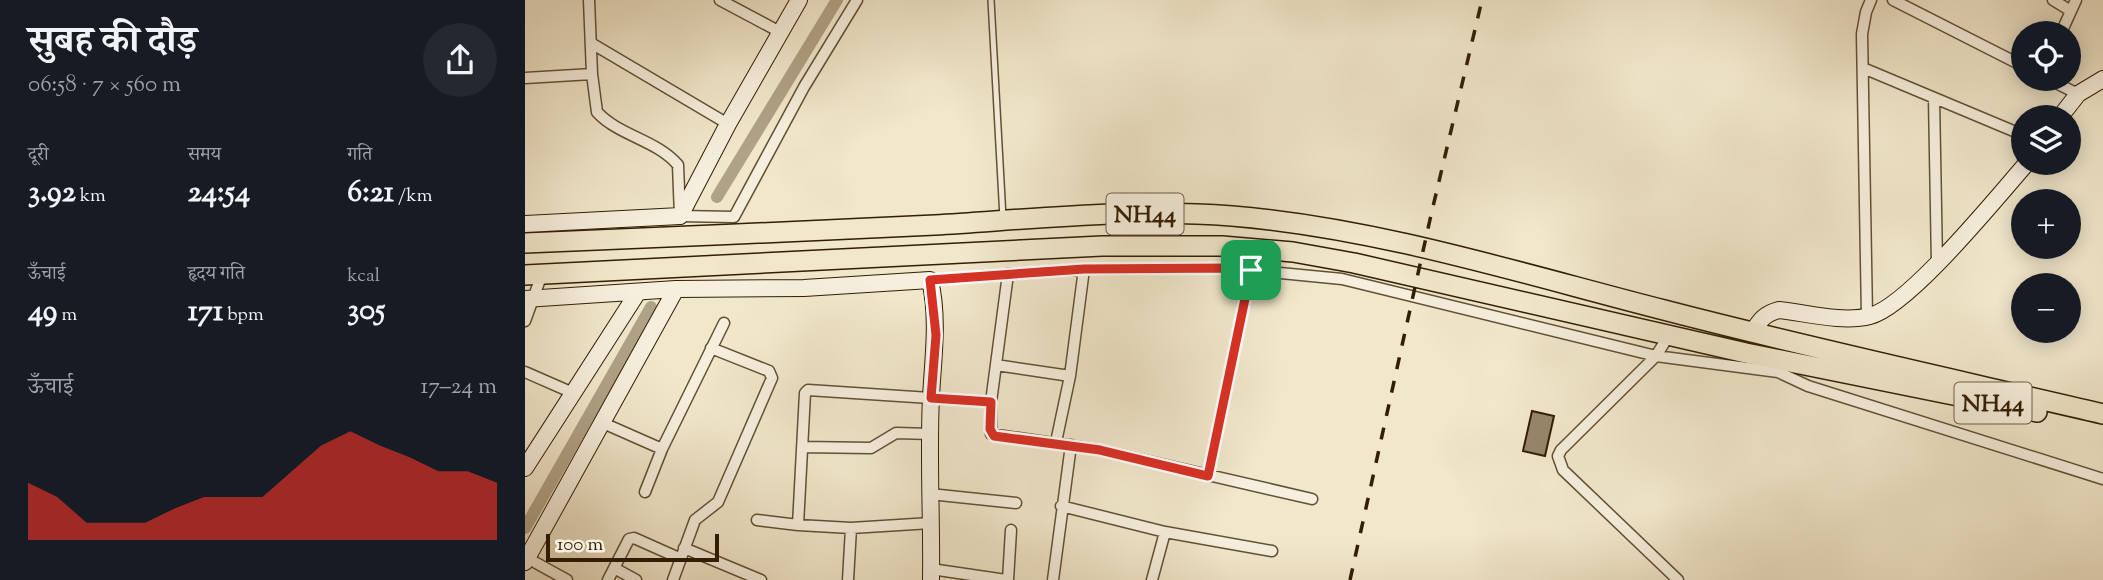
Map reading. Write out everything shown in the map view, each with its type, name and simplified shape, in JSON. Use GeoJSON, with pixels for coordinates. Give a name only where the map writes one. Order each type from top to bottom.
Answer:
{"type":"FeatureCollection","features":[{"type":"Feature","properties":{"kind":"highway","name":"NH44"},"geometry":{"type":"LineString","coordinates":[[525,243],[1183,214],[1289,223],[1384,240],[1752,332],[1886,372],[2103,428]]}},
{"type":"Feature","properties":{"kind":"highway","name":"NH44"},"geometry":{"type":"LineString","coordinates":[[534,274],[1088,247],[1222,246],[1293,252],[1354,263],[1669,335],[1886,372],[2103,414]]}},
{"type":"Feature","properties":{"kind":"street"},"geometry":{"type":"LineString","coordinates":[[589,0],[595,105],[601,117],[656,147],[678,165],[680,216]]}},
{"type":"Feature","properties":{"kind":"street"},"geometry":{"type":"LineString","coordinates":[[720,0],[780,32]]}},
{"type":"Feature","properties":{"kind":"street"},"geometry":{"type":"LineString","coordinates":[[680,216],[728,124],[799,0]]}},
{"type":"Feature","properties":{"kind":"street"},"geometry":{"type":"LineString","coordinates":[[525,224],[680,216],[734,217],[804,87],[857,0]]}},
{"type":"Feature","properties":{"kind":"street"},"geometry":{"type":"LineString","coordinates":[[1867,317],[1863,23],[1871,0]]}},
{"type":"Feature","properties":{"kind":"street"},"geometry":{"type":"LineString","coordinates":[[1893,0],[2011,60]]}},
{"type":"Feature","properties":{"kind":"street"},"geometry":{"type":"LineString","coordinates":[[2053,0],[2071,11]]}},
{"type":"Feature","properties":{"kind":"street"},"geometry":{"type":"LineString","coordinates":[[2066,21],[2076,0]]}},
{"type":"Feature","properties":{"kind":"street"},"geometry":{"type":"LineString","coordinates":[[591,43],[728,124]]}},
{"type":"Feature","properties":{"kind":"street"},"geometry":{"type":"LineString","coordinates":[[1863,68],[2011,130]]}},
{"type":"Feature","properties":{"kind":"street"},"geometry":{"type":"LineString","coordinates":[[525,78],[592,74]]}},
{"type":"Feature","properties":{"kind":"street"},"geometry":{"type":"LineString","coordinates":[[2069,105],[2078,94],[2103,79]]}},
{"type":"Feature","properties":{"kind":"street"},"geometry":{"type":"LineString","coordinates":[[2072,91],[2078,94]]}},
{"type":"Feature","properties":{"kind":"street"},"geometry":{"type":"LineString","coordinates":[[1934,98],[1937,264]]}},
{"type":"Feature","properties":{"kind":"street"},"geometry":{"type":"LineString","coordinates":[[1752,332],[1761,318],[1769,312],[1779,310],[1846,318],[1867,317],[1889,307],[1937,264],[2016,175]]}},
{"type":"Feature","properties":{"kind":"street"},"geometry":{"type":"LineString","coordinates":[[1056,442],[1070,376],[1084,269]]}},
{"type":"Feature","properties":{"kind":"street"},"geometry":{"type":"LineString","coordinates":[[529,299],[675,289],[804,288],[1084,269],[1251,270],[1342,279],[1656,356],[1778,372],[1808,386],[2103,479]]}},
{"type":"Feature","properties":{"kind":"street"},"geometry":{"type":"LineString","coordinates":[[1208,476],[1251,270]]}},
{"type":"Feature","properties":{"kind":"street"},"geometry":{"type":"LineString","coordinates":[[525,321],[534,274]]}},
{"type":"Feature","properties":{"kind":"street"},"geometry":{"type":"LineString","coordinates":[[1008,274],[991,402],[991,434],[1100,450],[1312,499]]}},
{"type":"Feature","properties":{"kind":"street"},"geometry":{"type":"LineString","coordinates":[[930,280],[936,335],[931,398],[931,574],[1007,580],[1011,530]]}},
{"type":"Feature","properties":{"kind":"street"},"geometry":{"type":"LineString","coordinates":[[567,580],[526,560],[675,289]]}},
{"type":"Feature","properties":{"kind":"street"},"geometry":{"type":"LineString","coordinates":[[525,468],[638,292]]}},
{"type":"Feature","properties":{"kind":"street"},"geometry":{"type":"LineString","coordinates":[[645,492],[662,449],[724,323]]}},
{"type":"Feature","properties":{"kind":"street"},"geometry":{"type":"LineString","coordinates":[[1669,335],[1656,356],[1558,456],[1563,470],[1678,580]]}},
{"type":"Feature","properties":{"kind":"street"},"geometry":{"type":"LineString","coordinates":[[673,580],[695,520],[719,502],[772,379],[768,371],[711,348]]}},
{"type":"Feature","properties":{"kind":"street"},"geometry":{"type":"LineString","coordinates":[[996,365],[1070,376]]}},
{"type":"Feature","properties":{"kind":"street"},"geometry":{"type":"LineString","coordinates":[[525,372],[573,393]]}},
{"type":"Feature","properties":{"kind":"street"},"geometry":{"type":"LineString","coordinates":[[799,525],[805,393],[808,390],[991,402]]}},
{"type":"Feature","properties":{"kind":"street"},"geometry":{"type":"LineString","coordinates":[[603,423],[662,449]]}},
{"type":"Feature","properties":{"kind":"street"},"geometry":{"type":"LineString","coordinates":[[802,447],[871,449],[896,433],[931,434]]}},
{"type":"Feature","properties":{"kind":"street"},"geometry":{"type":"LineString","coordinates":[[1053,580],[1071,445]]}},
{"type":"Feature","properties":{"kind":"street"},"geometry":{"type":"LineString","coordinates":[[930,494],[1016,503]]}},
{"type":"Feature","properties":{"kind":"street"},"geometry":{"type":"LineString","coordinates":[[1061,506],[1165,531],[1272,551]]}},
{"type":"Feature","properties":{"kind":"street"},"geometry":{"type":"LineString","coordinates":[[757,520],[851,528],[931,523]]}},
{"type":"Feature","properties":{"kind":"street"},"geometry":{"type":"LineString","coordinates":[[848,580],[851,528]]}},
{"type":"Feature","properties":{"kind":"street"},"geometry":{"type":"LineString","coordinates":[[1152,580],[1165,531]]}},
{"type":"Feature","properties":{"kind":"street"},"geometry":{"type":"LineString","coordinates":[[608,580],[629,539],[634,538],[761,580]]}},
{"type":"Feature","properties":{"kind":"street"},"geometry":{"type":"LineString","coordinates":[[614,568],[636,580]]}},
{"type":"Feature","properties":{"kind":"lane"},"geometry":{"type":"LineString","coordinates":[[991,0],[1003,221]]}},
{"type":"Feature","properties":{"kind":"building"},"geometry":{"type":"Polygon","coordinates":[[[1532,411],[1554,416],[1545,456],[1523,451],[1532,411]]]}},
{"type":"Feature","properties":{"kind":"waterway"},"geometry":{"type":"LineString","coordinates":[[717,197],[837,0]]}},
{"type":"Feature","properties":{"kind":"waterway"},"geometry":{"type":"LineString","coordinates":[[525,528],[651,307]]}},
{"type":"Feature","properties":{"kind":"railway"},"geometry":{"type":"LineString","coordinates":[[1350,580],[1482,0]]}},
{"type":"Feature","properties":{"kind":"route"},"geometry":{"type":"LineString","coordinates":[[1084,269],[1251,270],[1208,476],[1100,450],[1056,442],[994,436],[990,429],[991,402],[931,398],[936,335],[930,280],[1084,269]]}}]}
